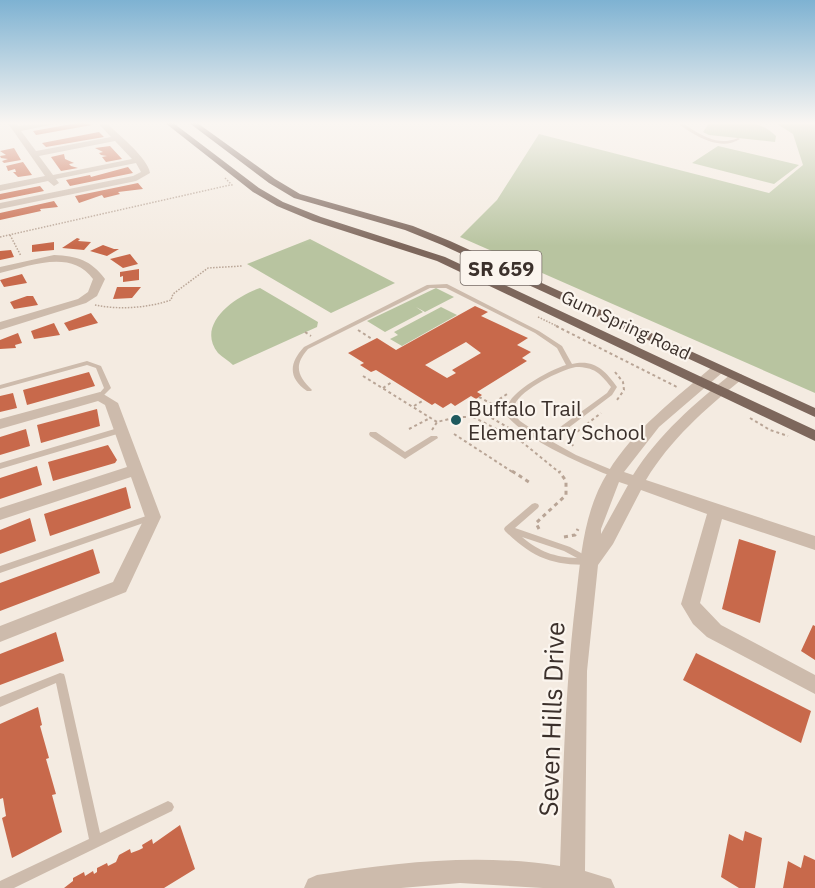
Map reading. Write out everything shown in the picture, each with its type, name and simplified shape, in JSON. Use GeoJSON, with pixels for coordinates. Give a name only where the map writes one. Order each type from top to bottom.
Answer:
{"type":"FeatureCollection","features":[{"type":"Feature","properties":{"kind":"main road","name":"Gum Spring Road"},"geometry":{"type":"LineString","coordinates":[[222,163],[256,190],[280,204],[317,219],[441,259],[815,436]]}},
{"type":"Feature","properties":{"kind":"main road","name":"Gum Spring Road"},"geometry":{"type":"LineString","coordinates":[[248,163],[297,196],[436,238],[815,412]]}},
{"type":"Feature","properties":{"kind":"street"},"geometry":{"type":"LineString","coordinates":[[41,163],[61,193]]}},
{"type":"Feature","properties":{"kind":"street"},"geometry":{"type":"LineString","coordinates":[[0,187],[122,163]]}},
{"type":"Feature","properties":{"kind":"street"},"geometry":{"type":"LineString","coordinates":[[0,206],[140,176],[146,172],[147,168],[142,163]]}},
{"type":"Feature","properties":{"kind":"street"},"geometry":{"type":"LineString","coordinates":[[0,270],[25,263],[61,259],[87,264],[94,269],[98,285],[84,300],[52,312],[0,326]]}},
{"type":"Feature","properties":{"kind":"street","name":"Seven Hills Drive"},"geometry":{"type":"LineString","coordinates":[[572,879],[577,671],[582,606],[593,529],[614,474],[654,424],[718,369]]}},
{"type":"Feature","properties":{"kind":"street","name":"Seven Hills Drive"},"geometry":{"type":"LineString","coordinates":[[590,562],[607,542],[636,482],[671,435],[736,377]]}},
{"type":"Feature","properties":{"kind":"street"},"geometry":{"type":"LineString","coordinates":[[0,424],[100,396],[111,403],[153,517],[120,587],[0,634]]}},
{"type":"Feature","properties":{"kind":"street"},"geometry":{"type":"LineString","coordinates":[[0,514],[136,470]]}},
{"type":"Feature","properties":{"kind":"street"},"geometry":{"type":"LineString","coordinates":[[614,474],[716,511],[815,543]]}},
{"type":"Feature","properties":{"kind":"street"},"geometry":{"type":"LineString","coordinates":[[716,511],[690,604],[700,618],[714,631],[815,685]]}},
{"type":"Feature","properties":{"kind":"street"},"geometry":{"type":"LineString","coordinates":[[317,888],[435,871],[496,869],[572,879],[602,888]]}},
{"type":"Feature","properties":{"kind":"lane"},"geometry":{"type":"LineString","coordinates":[[309,390],[299,384],[295,377],[299,355],[306,348],[429,286],[447,286],[560,347],[569,365]]}},
{"type":"Feature","properties":{"kind":"lane"},"geometry":{"type":"LineString","coordinates":[[0,387],[87,363],[99,367],[108,388],[100,396]]}},
{"type":"Feature","properties":{"kind":"lane"},"geometry":{"type":"LineString","coordinates":[[547,440],[610,394],[614,387],[600,371],[590,367],[569,365],[556,369],[514,398],[509,406],[508,414],[517,423],[547,440],[614,474]]}},
{"type":"Feature","properties":{"kind":"lane"},"geometry":{"type":"LineString","coordinates":[[0,466],[121,430]]}},
{"type":"Feature","properties":{"kind":"lane"},"geometry":{"type":"LineString","coordinates":[[373,434],[405,456],[434,438]]}},
{"type":"Feature","properties":{"kind":"lane"},"geometry":{"type":"LineString","coordinates":[[508,529],[535,506]]}},
{"type":"Feature","properties":{"kind":"lane"},"geometry":{"type":"LineString","coordinates":[[0,570],[153,517]]}},
{"type":"Feature","properties":{"kind":"lane"},"geometry":{"type":"LineString","coordinates":[[508,529],[525,546],[541,556],[561,562],[590,562]]}},
{"type":"Feature","properties":{"kind":"lane"},"geometry":{"type":"LineString","coordinates":[[508,529],[567,549],[590,562]]}},
{"type":"Feature","properties":{"kind":"lane"},"geometry":{"type":"LineString","coordinates":[[0,702],[60,677],[96,842]]}},
{"type":"Feature","properties":{"kind":"lane"},"geometry":{"type":"LineString","coordinates":[[0,888],[168,807]]}},
{"type":"Feature","properties":{"kind":"path"},"geometry":{"type":"LineString","coordinates":[[0,237],[230,185]]}},
{"type":"Feature","properties":{"kind":"path"},"geometry":{"type":"LineString","coordinates":[[10,235],[25,263]]}},
{"type":"Feature","properties":{"kind":"path"},"geometry":{"type":"LineString","coordinates":[[84,300],[107,307],[160,304],[171,300],[173,294],[182,290],[196,275],[209,267],[242,266]]}},
{"type":"Feature","properties":{"kind":"path"},"geometry":{"type":"LineString","coordinates":[[350,326],[372,339]]}},
{"type":"Feature","properties":{"kind":"path"},"geometry":{"type":"LineString","coordinates":[[363,376],[437,422],[457,417],[473,417],[550,462],[564,477],[567,486],[566,495],[536,524],[538,529],[546,534]]}},
{"type":"Feature","properties":{"kind":"path"},"geometry":{"type":"LineString","coordinates":[[382,388],[392,382]]}},
{"type":"Feature","properties":{"kind":"path"},"geometry":{"type":"LineString","coordinates":[[479,397],[492,405]]}},
{"type":"Feature","properties":{"kind":"path"},"geometry":{"type":"LineString","coordinates":[[413,406],[424,400]]}},
{"type":"Feature","properties":{"kind":"path"},"geometry":{"type":"LineString","coordinates":[[473,417],[481,412],[514,431]]}},
{"type":"Feature","properties":{"kind":"path"},"geometry":{"type":"LineString","coordinates":[[409,429],[430,417]]}},
{"type":"Feature","properties":{"kind":"path"},"geometry":{"type":"LineString","coordinates":[[454,434],[532,484]]}},
{"type":"Feature","properties":{"kind":"path"},"geometry":{"type":"LineString","coordinates":[[556,537],[567,538],[575,535],[582,521]]}},
{"type":"Feature","properties":{"kind":"green space"},"geometry":{"type":"Polygon","coordinates":[[[520,163],[654,163],[769,193],[803,165],[815,163],[815,393],[460,237],[497,200],[520,163]]]}},
{"type":"Feature","properties":{"kind":"green space"},"geometry":{"type":"Polygon","coordinates":[[[694,163],[799,165],[774,184],[694,163]]]}},
{"type":"Feature","properties":{"kind":"green space"},"geometry":{"type":"Polygon","coordinates":[[[310,239],[395,283],[331,313],[247,264],[310,239]]]}},
{"type":"Feature","properties":{"kind":"green space"},"geometry":{"type":"Polygon","coordinates":[[[260,288],[318,322],[317,327],[233,365],[218,353],[212,342],[211,332],[221,313],[230,304],[260,288]]]}},
{"type":"Feature","properties":{"kind":"green space"},"geometry":{"type":"Polygon","coordinates":[[[436,288],[454,297],[425,312],[416,307],[423,312],[385,332],[367,321],[436,288]]]}},
{"type":"Feature","properties":{"kind":"green space"},"geometry":{"type":"Polygon","coordinates":[[[441,307],[457,315],[402,346],[390,339],[398,335],[394,332],[441,307]]]}},
{"type":"Feature","properties":{"kind":"building"},"geometry":{"type":"Polygon","coordinates":[[[24,163],[32,175],[18,177],[13,172],[16,172],[15,169],[8,171],[6,166],[24,163]]]}},
{"type":"Feature","properties":{"kind":"building"},"geometry":{"type":"Polygon","coordinates":[[[56,163],[72,163],[69,164],[78,168],[61,171],[56,163]]]}},
{"type":"Feature","properties":{"kind":"building"},"geometry":{"type":"Polygon","coordinates":[[[128,167],[133,173],[70,186],[66,180],[90,175],[91,177],[128,167]]]}},
{"type":"Feature","properties":{"kind":"building"},"geometry":{"type":"Polygon","coordinates":[[[138,183],[143,189],[118,192],[120,194],[104,198],[102,195],[79,203],[75,196],[138,183]]]}},
{"type":"Feature","properties":{"kind":"building"},"geometry":{"type":"Polygon","coordinates":[[[40,186],[44,191],[0,200],[0,194],[40,186]]]}},
{"type":"Feature","properties":{"kind":"building"},"geometry":{"type":"Polygon","coordinates":[[[54,201],[58,207],[40,209],[41,211],[0,220],[0,213],[54,201]]]}},
{"type":"Feature","properties":{"kind":"building"},"geometry":{"type":"Polygon","coordinates":[[[77,238],[80,239],[78,241],[91,242],[84,250],[62,248],[77,238]]]}},
{"type":"Feature","properties":{"kind":"building"},"geometry":{"type":"Polygon","coordinates":[[[54,242],[54,250],[32,252],[32,245],[54,242]]]}},
{"type":"Feature","properties":{"kind":"building"},"geometry":{"type":"Polygon","coordinates":[[[103,245],[119,249],[107,256],[90,251],[103,245]]]}},
{"type":"Feature","properties":{"kind":"building"},"geometry":{"type":"Polygon","coordinates":[[[11,250],[14,257],[0,260],[0,251],[11,250]]]}},
{"type":"Feature","properties":{"kind":"building"},"geometry":{"type":"Polygon","coordinates":[[[130,254],[138,264],[123,268],[110,259],[130,254]]]}},
{"type":"Feature","properties":{"kind":"building"},"geometry":{"type":"Polygon","coordinates":[[[139,269],[139,280],[123,282],[123,276],[120,277],[120,272],[139,269]]]}},
{"type":"Feature","properties":{"kind":"building"},"geometry":{"type":"Polygon","coordinates":[[[22,274],[27,283],[4,287],[0,280],[22,274]]]}},
{"type":"Feature","properties":{"kind":"building"},"geometry":{"type":"Polygon","coordinates":[[[117,287],[141,287],[132,298],[113,299],[117,287]]]}},
{"type":"Feature","properties":{"kind":"building"},"geometry":{"type":"Polygon","coordinates":[[[33,296],[38,305],[14,309],[10,302],[33,296]]]}},
{"type":"Feature","properties":{"kind":"building","name":"Buffalo Trail Elementary School"},"geometry":{"type":"Polygon","coordinates":[[[475,306],[488,312],[481,316],[528,338],[517,345],[531,352],[522,358],[527,361],[477,392],[482,395],[476,399],[471,396],[455,406],[451,403],[443,408],[435,403],[432,405],[376,370],[371,372],[360,365],[364,363],[348,353],[377,338],[396,350],[475,306]],[[466,342],[425,365],[447,378],[456,373],[452,370],[481,353],[466,342]]]}},
{"type":"Feature","properties":{"kind":"building"},"geometry":{"type":"Polygon","coordinates":[[[91,313],[98,323],[69,331],[64,323],[91,313]]]}},
{"type":"Feature","properties":{"kind":"building"},"geometry":{"type":"Polygon","coordinates":[[[54,323],[60,335],[34,339],[31,331],[54,323]]]}},
{"type":"Feature","properties":{"kind":"building"},"geometry":{"type":"Polygon","coordinates":[[[18,333],[22,343],[15,345],[16,348],[0,349],[0,340],[18,333]]]}},
{"type":"Feature","properties":{"kind":"building"},"geometry":{"type":"Polygon","coordinates":[[[89,372],[95,386],[27,405],[23,390],[89,372]]]}},
{"type":"Feature","properties":{"kind":"building"},"geometry":{"type":"Polygon","coordinates":[[[13,393],[17,408],[0,412],[0,396],[13,393]]]}},
{"type":"Feature","properties":{"kind":"building"},"geometry":{"type":"Polygon","coordinates":[[[97,409],[100,426],[41,443],[37,425],[97,409]]]}},
{"type":"Feature","properties":{"kind":"building"},"geometry":{"type":"Polygon","coordinates":[[[26,429],[30,446],[0,455],[0,437],[26,429]]]}},
{"type":"Feature","properties":{"kind":"building"},"geometry":{"type":"Polygon","coordinates":[[[108,445],[117,460],[115,463],[53,481],[48,462],[108,445]]]}},
{"type":"Feature","properties":{"kind":"building"},"geometry":{"type":"Polygon","coordinates":[[[37,466],[42,485],[0,499],[0,478],[37,466]]]}},
{"type":"Feature","properties":{"kind":"building"},"geometry":{"type":"Polygon","coordinates":[[[126,487],[131,508],[50,536],[44,514],[126,487]]]}},
{"type":"Feature","properties":{"kind":"building"},"geometry":{"type":"Polygon","coordinates":[[[30,518],[36,541],[0,554],[0,530],[30,518]]]}},
{"type":"Feature","properties":{"kind":"building"},"geometry":{"type":"Polygon","coordinates":[[[739,539],[776,551],[760,623],[722,609],[739,539]]]}},
{"type":"Feature","properties":{"kind":"building"},"geometry":{"type":"Polygon","coordinates":[[[93,549],[100,573],[0,611],[0,583],[93,549]]]}},
{"type":"Feature","properties":{"kind":"building"},"geometry":{"type":"Polygon","coordinates":[[[813,625],[815,626],[815,660],[801,651],[813,625]]]}},
{"type":"Feature","properties":{"kind":"building"},"geometry":{"type":"Polygon","coordinates":[[[56,632],[64,661],[0,685],[0,654],[56,632]]]}},
{"type":"Feature","properties":{"kind":"building"},"geometry":{"type":"Polygon","coordinates":[[[696,653],[811,711],[801,743],[683,680],[696,653]]]}},
{"type":"Feature","properties":{"kind":"building"},"geometry":{"type":"Polygon","coordinates":[[[38,707],[42,725],[40,726],[49,758],[46,759],[56,794],[52,795],[62,832],[12,858],[2,818],[6,816],[3,798],[0,799],[0,724],[38,707]]]}},
{"type":"Feature","properties":{"kind":"building"},"geometry":{"type":"Polygon","coordinates":[[[180,825],[195,869],[164,888],[64,888],[73,881],[73,878],[84,872],[85,876],[93,871],[94,874],[97,868],[116,862],[119,855],[130,849],[131,853],[139,850],[143,848],[142,845],[152,839],[153,844],[180,825]]]}},
{"type":"Feature","properties":{"kind":"building"},"geometry":{"type":"Polygon","coordinates":[[[745,831],[762,838],[755,888],[739,888],[721,877],[729,834],[743,841],[745,831]]]}},
{"type":"Feature","properties":{"kind":"building"},"geometry":{"type":"Polygon","coordinates":[[[804,855],[815,860],[815,888],[783,888],[788,861],[801,868],[804,855]]]}},
{"type":"Feature","properties":{"kind":"place","name":"Buffalo Trail Elementary School"},"geometry":{"type":"Point","coordinates":[456,420]}}]}
